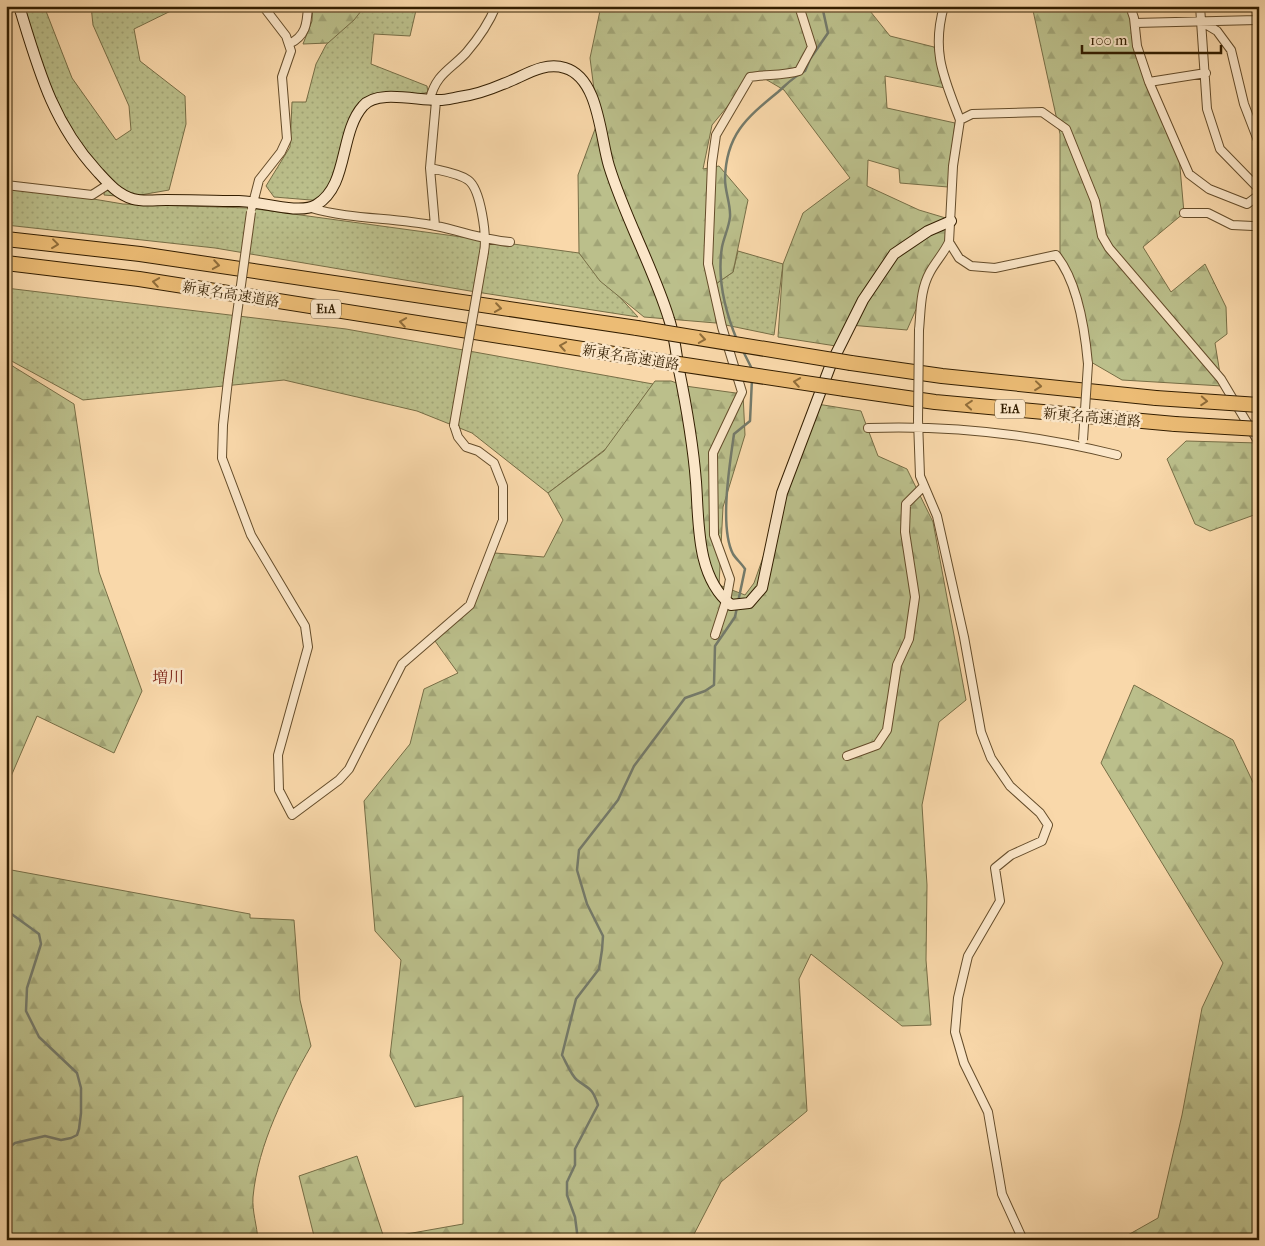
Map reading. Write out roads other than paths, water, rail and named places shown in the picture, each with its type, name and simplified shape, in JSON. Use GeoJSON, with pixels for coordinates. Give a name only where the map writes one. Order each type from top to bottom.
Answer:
{"type":"FeatureCollection","features":[{"type":"Feature","properties":{"kind":"highway","name":"新東名高速道路"},"geometry":{"type":"LineString","coordinates":[[6,238],[149,255],[952,377],[1156,398],[1259,405]]}},
{"type":"Feature","properties":{"kind":"highway","name":"新東名高速道路"},"geometry":{"type":"LineString","coordinates":[[6,263],[139,279],[646,359],[935,402],[1175,424],[1259,429]]}},
{"type":"Feature","properties":{"kind":"street"},"geometry":{"type":"LineString","coordinates":[[19,6],[39,74],[54,110],[83,156],[115,190],[134,200],[253,201],[301,209],[311,208],[336,216],[435,226],[486,240],[510,242]]}},
{"type":"Feature","properties":{"kind":"street"},"geometry":{"type":"LineString","coordinates":[[264,6],[286,36],[292,51],[282,77],[287,139],[281,152],[259,180],[253,201],[228,380],[223,425],[222,458],[251,535],[305,626],[308,647],[278,755],[279,790],[292,816],[340,780],[349,769],[402,664],[470,606],[503,520],[503,486],[494,463],[478,451],[466,447],[458,437],[454,425],[486,240],[476,188],[469,180],[430,168]]}},
{"type":"Feature","properties":{"kind":"street"},"geometry":{"type":"LineString","coordinates":[[289,44],[302,36],[307,25],[308,6]]}},
{"type":"Feature","properties":{"kind":"street"},"geometry":{"type":"LineString","coordinates":[[435,226],[430,168],[433,100],[436,81],[464,55],[478,38],[496,6]]}},
{"type":"Feature","properties":{"kind":"street"},"geometry":{"type":"LineString","coordinates":[[715,636],[729,603],[730,578],[714,535],[713,453],[742,392],[722,327],[708,264],[712,163],[716,135],[750,77],[770,74],[786,75],[799,71],[812,47],[799,6]]}},
{"type":"Feature","properties":{"kind":"street"},"geometry":{"type":"LineString","coordinates":[[944,6],[937,41],[942,72],[960,120],[953,166],[952,221],[949,242],[944,255],[930,271],[922,294],[919,330],[917,424],[923,487],[930,497],[936,516],[964,637],[981,732],[990,758],[1010,786],[1040,813],[1048,825],[1042,841],[1011,855],[995,868],[1000,901],[968,956],[958,998],[955,1032],[964,1063],[988,1112],[996,1170],[1002,1194],[1023,1240]]}},
{"type":"Feature","properties":{"kind":"street"},"geometry":{"type":"LineString","coordinates":[[1130,6],[1135,23],[1137,46],[1150,82],[1189,174],[1209,189],[1247,204],[1259,195]]}},
{"type":"Feature","properties":{"kind":"street"},"geometry":{"type":"LineString","coordinates":[[1200,6],[1207,109],[1220,149],[1259,189]]}},
{"type":"Feature","properties":{"kind":"street"},"geometry":{"type":"LineString","coordinates":[[1135,23],[1257,20],[1259,9]]}},
{"type":"Feature","properties":{"kind":"street"},"geometry":{"type":"LineString","coordinates":[[1202,22],[1216,31],[1232,50],[1244,104],[1259,143]]}},
{"type":"Feature","properties":{"kind":"street"},"geometry":{"type":"LineString","coordinates":[[311,208],[323,201],[332,190],[357,116],[363,105],[371,99],[381,97],[433,100],[472,95],[504,84],[535,69],[551,66],[565,68],[577,74],[586,83],[593,99],[609,166],[670,321],[688,414],[701,547],[710,575],[729,603]]}},
{"type":"Feature","properties":{"kind":"street"},"geometry":{"type":"LineString","coordinates":[[1150,82],[1206,73]]}},
{"type":"Feature","properties":{"kind":"street"},"geometry":{"type":"LineString","coordinates":[[960,120],[972,114],[1042,112],[1066,129],[1095,201],[1102,236],[1108,248],[1221,379],[1259,443]]}},
{"type":"Feature","properties":{"kind":"street"},"geometry":{"type":"LineString","coordinates":[[6,185],[92,195],[109,184]]}},
{"type":"Feature","properties":{"kind":"street"},"geometry":{"type":"LineString","coordinates":[[1184,213],[1208,213],[1232,225],[1259,225]]}},
{"type":"Feature","properties":{"kind":"street"},"geometry":{"type":"LineString","coordinates":[[729,603],[748,603],[762,588],[782,494],[802,435],[831,364],[862,300],[894,254],[928,231],[952,221]]}},
{"type":"Feature","properties":{"kind":"street"},"geometry":{"type":"LineString","coordinates":[[949,242],[959,258],[972,266],[995,268],[1056,255],[1064,265],[1084,327],[1088,364],[1082,443]]}},
{"type":"Feature","properties":{"kind":"street"},"geometry":{"type":"LineString","coordinates":[[868,428],[917,424],[982,433],[1082,443],[1117,455]]}},
{"type":"Feature","properties":{"kind":"street"},"geometry":{"type":"LineString","coordinates":[[847,756],[877,745],[887,730],[897,665],[909,639],[915,597],[905,532],[906,504],[923,487]]}},
{"type":"Feature","properties":{"kind":"waterway"},"geometry":{"type":"LineString","coordinates":[[737,340],[729,318],[721,282],[722,247],[730,217],[725,179],[729,150],[747,119],[790,81],[805,71],[810,59],[828,33],[822,6]]}},
{"type":"Feature","properties":{"kind":"waterway"},"geometry":{"type":"LineString","coordinates":[[743,351],[753,371]]}},
{"type":"Feature","properties":{"kind":"waterway"},"geometry":{"type":"LineString","coordinates":[[738,602],[745,569],[733,554],[729,542],[726,512],[727,495],[734,434],[750,421],[752,379]]}},
{"type":"Feature","properties":{"kind":"waterway"},"geometry":{"type":"LineString","coordinates":[[578,1240],[575,1217],[567,1195],[567,1182],[575,1165],[575,1149],[598,1105],[592,1092],[573,1075],[562,1055],[576,999],[599,969],[603,936],[587,904],[577,870],[579,850],[618,800],[634,766],[685,698],[705,691],[714,685],[715,646],[735,617],[737,607]]}},
{"type":"Feature","properties":{"kind":"waterway"},"geometry":{"type":"LineString","coordinates":[[6,668],[10,694],[6,712]]}},
{"type":"Feature","properties":{"kind":"waterway"},"geometry":{"type":"LineString","coordinates":[[6,910],[39,934],[41,944],[27,988],[26,1011],[39,1037],[77,1073],[81,1088],[81,1113],[77,1135],[61,1140],[45,1136],[15,1143],[6,1150]]}},
{"type":"Feature","properties":{"kind":"district","name":"増川"},"geometry":{"type":"Point","coordinates":[168,677]}}]}
